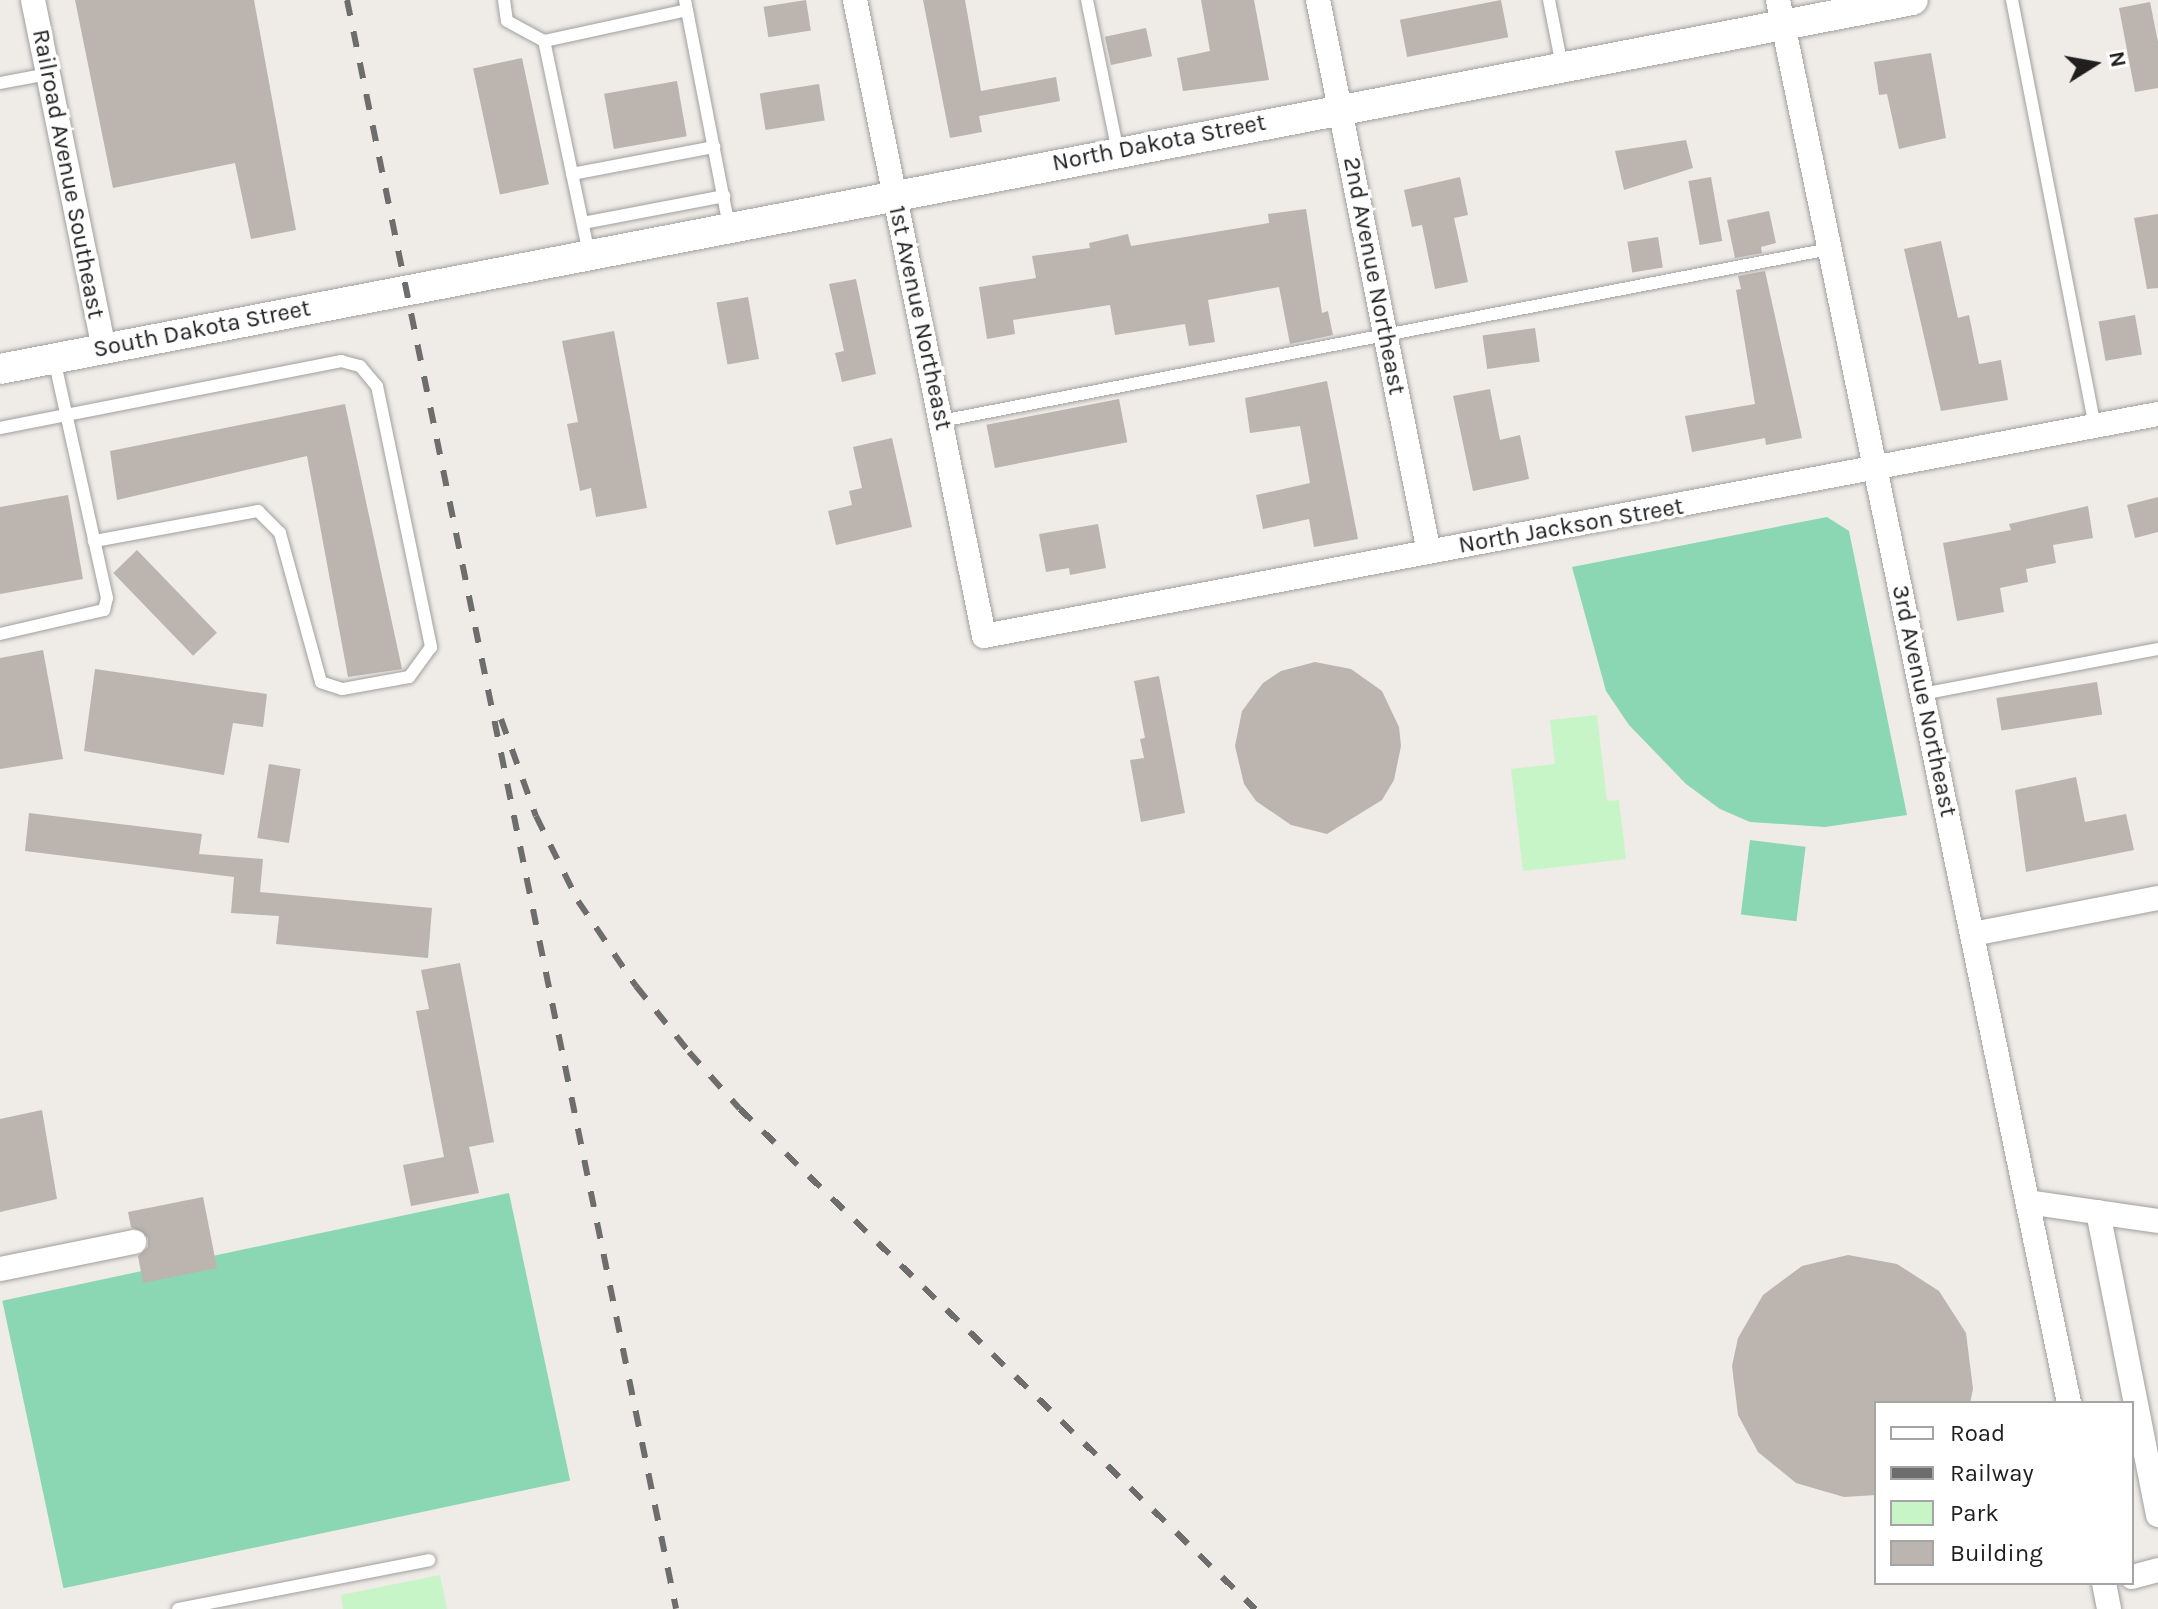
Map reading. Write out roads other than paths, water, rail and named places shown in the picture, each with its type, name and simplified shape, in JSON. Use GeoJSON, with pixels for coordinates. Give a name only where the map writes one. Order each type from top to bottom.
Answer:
{"type":"FeatureCollection","features":[{"type":"Feature","properties":{"kind":"street","name":"Railroad Avenue Southeast"},"geometry":{"type":"LineString","coordinates":[[33,0],[104,349]]}},
{"type":"Feature","properties":{"kind":"street","name":"1st Avenue Northeast"},"geometry":{"type":"LineString","coordinates":[[855,0],[984,636]]}},
{"type":"Feature","properties":{"kind":"street","name":"2nd Avenue Northeast"},"geometry":{"type":"LineString","coordinates":[[1318,0],[1429,552]]}},
{"type":"Feature","properties":{"kind":"street","name":"North Dakota Street"},"geometry":{"type":"LineString","coordinates":[[405,290],[1562,66],[1780,13],[1913,0]]}},
{"type":"Feature","properties":{"kind":"street","name":"3rd Avenue Northeast"},"geometry":{"type":"LineString","coordinates":[[1780,13],[2069,1401]]}},
{"type":"Feature","properties":{"kind":"street","name":"South Dakota Street"},"geometry":{"type":"LineString","coordinates":[[0,369],[405,290]]}},
{"type":"Feature","properties":{"kind":"street","name":"North Jackson Street"},"geometry":{"type":"LineString","coordinates":[[984,636],[1875,471],[2158,414]]}},
{"type":"Feature","properties":{"kind":"street"},"geometry":{"type":"LineString","coordinates":[[1973,934],[2158,898]]}},
{"type":"Feature","properties":{"kind":"street"},"geometry":{"type":"LineString","coordinates":[[2028,1202],[2158,1221]]}},
{"type":"Feature","properties":{"kind":"street"},"geometry":{"type":"LineString","coordinates":[[2098,1212],[2158,1515]]}},
{"type":"Feature","properties":{"kind":"street"},"geometry":{"type":"LineString","coordinates":[[0,1269],[134,1242]]}},
{"type":"Feature","properties":{"kind":"street"},"geometry":{"type":"LineString","coordinates":[[2134,1576],[2158,1570]]}},
{"type":"Feature","properties":{"kind":"street"},"geometry":{"type":"LineString","coordinates":[[2106,1585],[2109,1609]]}},
{"type":"Feature","properties":{"kind":"lane"},"geometry":{"type":"LineString","coordinates":[[504,0],[507,21],[544,41],[686,5],[729,227]]}},
{"type":"Feature","properties":{"kind":"lane"},"geometry":{"type":"LineString","coordinates":[[1087,0],[1118,152]]}},
{"type":"Feature","properties":{"kind":"lane"},"geometry":{"type":"LineString","coordinates":[[1549,0],[1562,66]]}},
{"type":"Feature","properties":{"kind":"lane"},"geometry":{"type":"LineString","coordinates":[[2012,0],[2095,426]]}},
{"type":"Feature","properties":{"kind":"lane"},"geometry":{"type":"LineString","coordinates":[[544,41],[589,254]]}},
{"type":"Feature","properties":{"kind":"lane"},"geometry":{"type":"LineString","coordinates":[[0,83],[48,74]]}},
{"type":"Feature","properties":{"kind":"lane"},"geometry":{"type":"LineString","coordinates":[[572,174],[714,147]]}},
{"type":"Feature","properties":{"kind":"lane"},"geometry":{"type":"LineString","coordinates":[[583,223],[724,196]]}},
{"type":"Feature","properties":{"kind":"lane"},"geometry":{"type":"LineString","coordinates":[[688,203],[694,234]]}},
{"type":"Feature","properties":{"kind":"lane"},"geometry":{"type":"LineString","coordinates":[[941,421],[1385,332],[1829,249]]}},
{"type":"Feature","properties":{"kind":"lane"},"geometry":{"type":"LineString","coordinates":[[0,634],[104,610],[107,598],[54,358]]}},
{"type":"Feature","properties":{"kind":"lane"},"geometry":{"type":"LineString","coordinates":[[0,428],[341,361],[360,366],[377,386],[431,647],[409,677],[342,689],[321,682],[280,533],[258,511],[94,541]]}},
{"type":"Feature","properties":{"kind":"lane"},"geometry":{"type":"LineString","coordinates":[[1922,694],[2158,649]]}},
{"type":"Feature","properties":{"kind":"lane"},"geometry":{"type":"LineString","coordinates":[[178,1609],[429,1560]]}},
{"type":"Feature","properties":{"kind":"railway"},"geometry":{"type":"LineString","coordinates":[[347,0],[676,1609]]}},
{"type":"Feature","properties":{"kind":"railway"},"geometry":{"type":"LineString","coordinates":[[501,719],[536,816],[578,901],[636,986],[689,1052],[740,1109],[1255,1609]]}}]}
